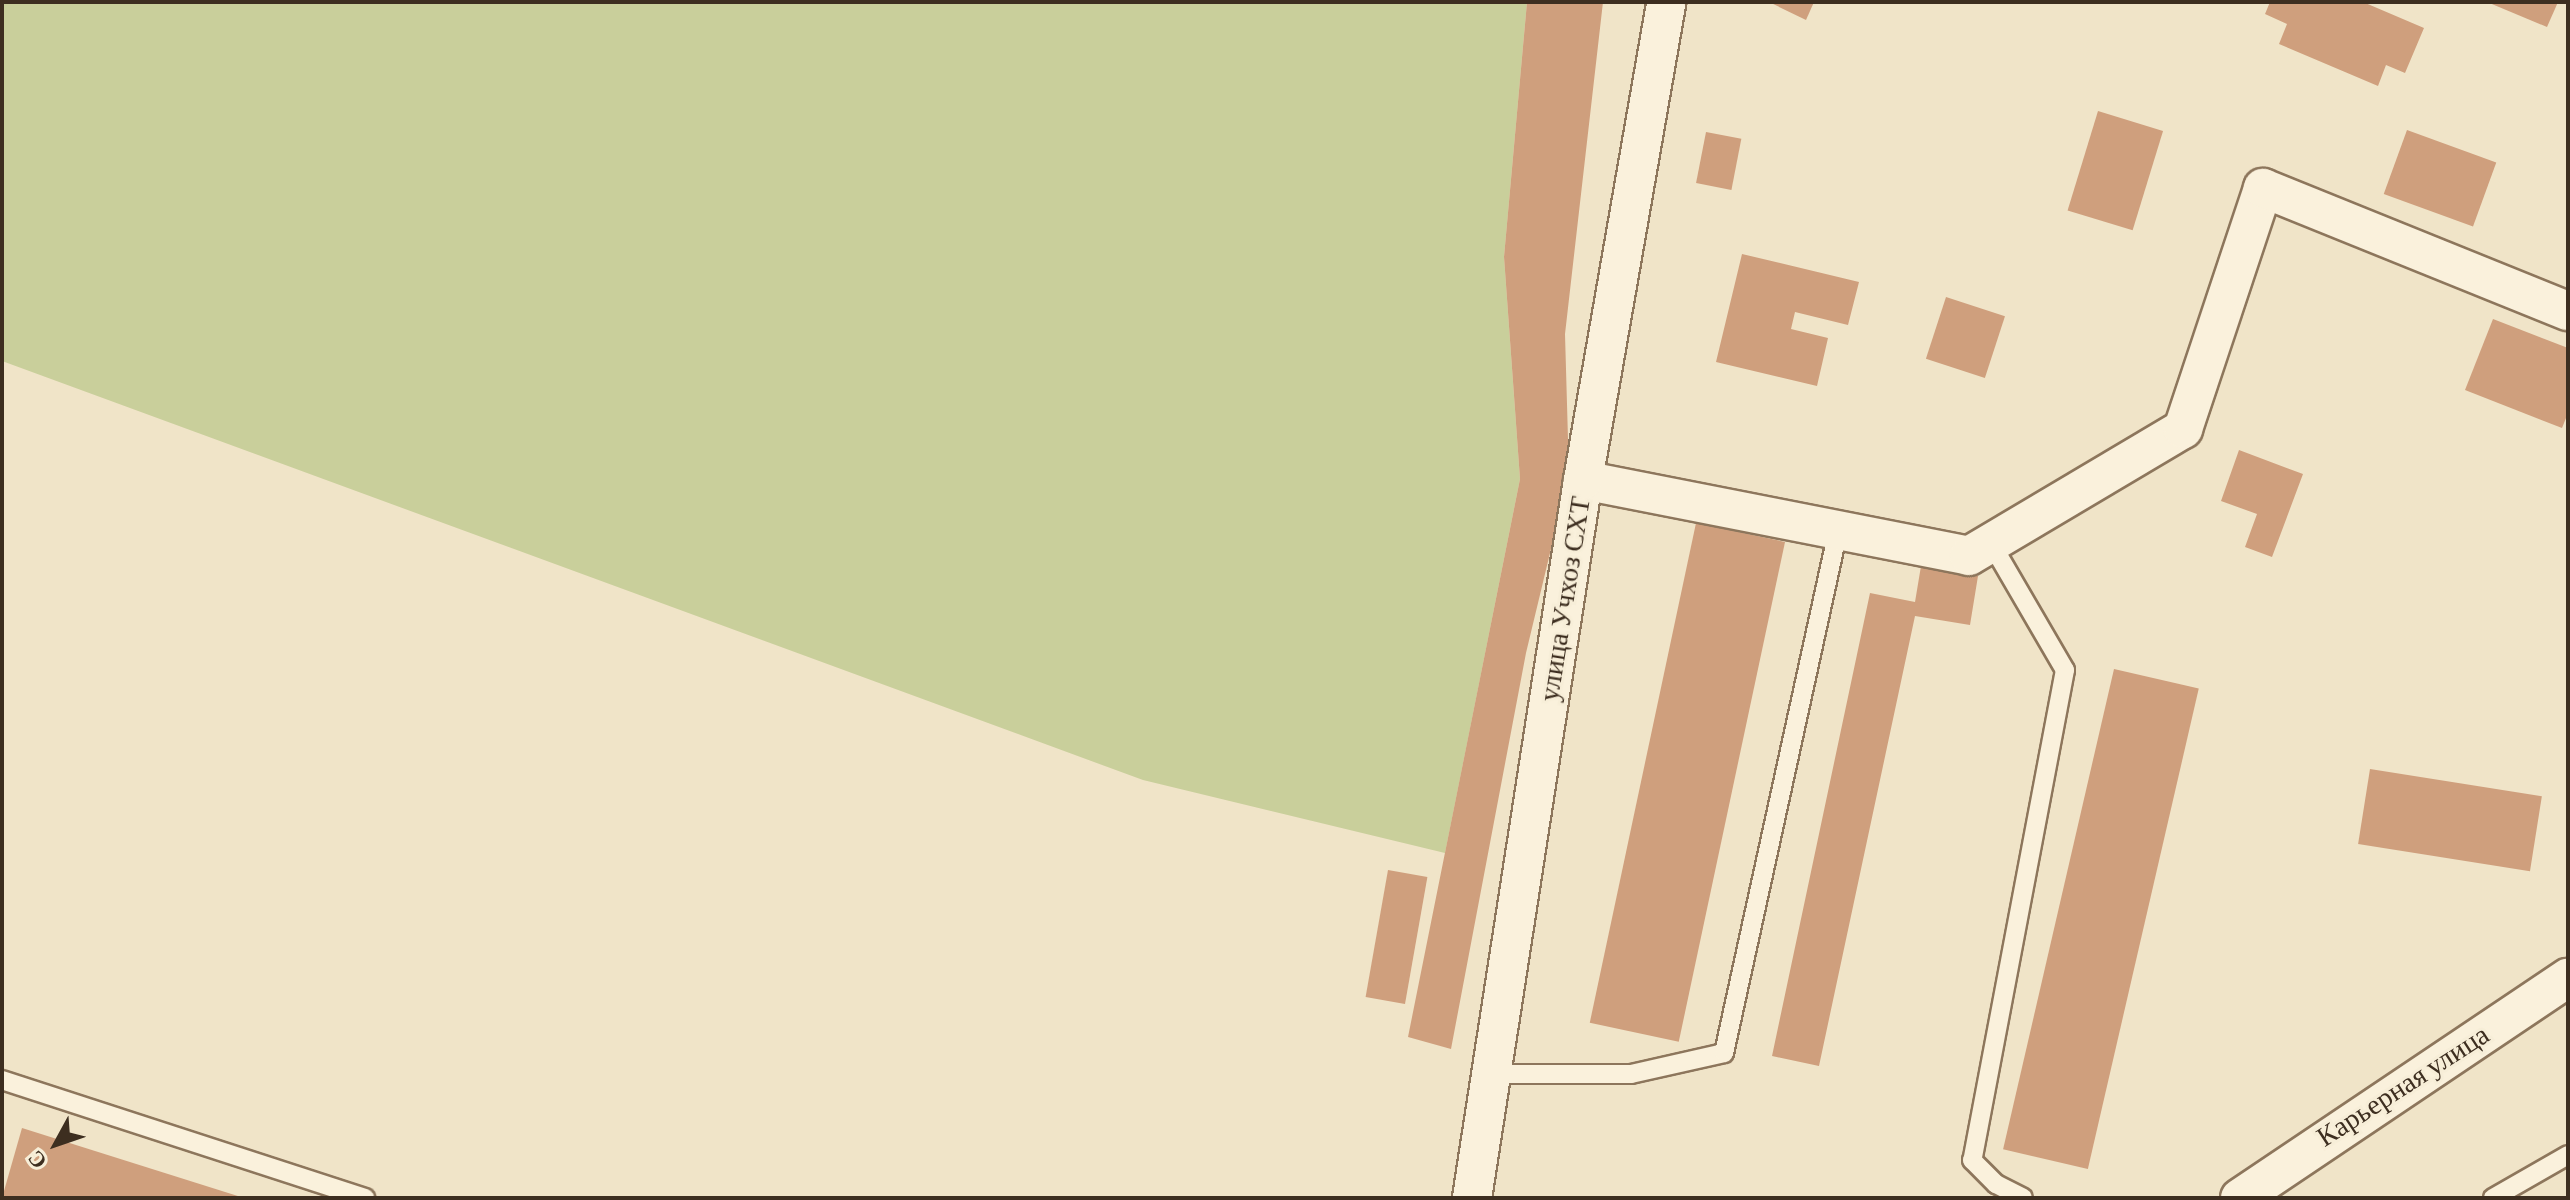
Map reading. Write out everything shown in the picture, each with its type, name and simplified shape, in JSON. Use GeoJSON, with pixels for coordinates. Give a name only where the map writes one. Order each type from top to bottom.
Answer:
{"type":"FeatureCollection","features":[{"type":"Feature","properties":{"kind":"street","name":"улица Учхоз СХТ"},"geometry":{"type":"LineString","coordinates":[[1472,1198],[1583,480],[1666,2]]}},
{"type":"Feature","properties":{"kind":"street"},"geometry":{"type":"LineString","coordinates":[[1583,480],[1969,556],[2183,429],[2263,188],[2568,311]]}},
{"type":"Feature","properties":{"kind":"street","name":"Карьерная улица"},"geometry":{"type":"LineString","coordinates":[[2257,1194],[2568,978]]}},
{"type":"Feature","properties":{"kind":"lane"},"geometry":{"type":"LineString","coordinates":[[1491,1074],[1631,1074],[1724,1053],[1838,531]]}},
{"type":"Feature","properties":{"kind":"lane"},"geometry":{"type":"LineString","coordinates":[[1991,543],[2065,670],[1972,1160],[1996,1184],[2023,1198]]}},
{"type":"Feature","properties":{"kind":"lane"},"geometry":{"type":"LineString","coordinates":[[2,1080],[365,1198]]}},
{"type":"Feature","properties":{"kind":"lane"},"geometry":{"type":"LineString","coordinates":[[2493,1198],[2568,1155]]}},
{"type":"Feature","properties":{"kind":"green space"},"geometry":{"type":"Polygon","coordinates":[[[2,2],[1527,2],[1504,257],[1520,479],[1445,853],[1143,780],[2,361],[2,2]]]}},
{"type":"Feature","properties":{"kind":"building"},"geometry":{"type":"Polygon","coordinates":[[[1527,2],[1603,2],[1565,334],[1569,474],[1526,653],[1451,1049],[1408,1037],[1520,479],[1504,257],[1527,2]]]}},
{"type":"Feature","properties":{"kind":"building"},"geometry":{"type":"Polygon","coordinates":[[[1769,2],[1814,2],[1806,20],[1769,2]]]}},
{"type":"Feature","properties":{"kind":"building"},"geometry":{"type":"Polygon","coordinates":[[[2270,2],[2363,2],[2424,28],[2405,73],[2386,65],[2378,86],[2279,44],[2287,24],[2265,14],[2270,2]]]}},
{"type":"Feature","properties":{"kind":"building"},"geometry":{"type":"Polygon","coordinates":[[[2487,2],[2558,2],[2547,27],[2487,2]]]}},
{"type":"Feature","properties":{"kind":"building"},"geometry":{"type":"Polygon","coordinates":[[[2098,111],[2163,131],[2133,230],[2068,210],[2098,111]]]}},
{"type":"Feature","properties":{"kind":"building"},"geometry":{"type":"Polygon","coordinates":[[[2407,130],[2496,162],[2473,226],[2384,194],[2407,130]]]}},
{"type":"Feature","properties":{"kind":"building"},"geometry":{"type":"Polygon","coordinates":[[[1706,132],[1741,139],[1731,190],[1696,183],[1706,132]]]}},
{"type":"Feature","properties":{"kind":"building"},"geometry":{"type":"Polygon","coordinates":[[[1742,254],[1859,282],[1848,325],[1795,312],[1791,329],[1828,338],[1817,386],[1716,362],[1742,254]]]}},
{"type":"Feature","properties":{"kind":"building"},"geometry":{"type":"Polygon","coordinates":[[[1946,297],[2005,316],[1985,378],[1926,359],[1946,297]]]}},
{"type":"Feature","properties":{"kind":"building"},"geometry":{"type":"Polygon","coordinates":[[[2493,319],[2568,348],[2568,413],[2562,428],[2465,390],[2493,319]]]}},
{"type":"Feature","properties":{"kind":"building"},"geometry":{"type":"Polygon","coordinates":[[[2239,450],[2303,474],[2272,557],[2245,547],[2257,514],[2221,501],[2239,450]]]}},
{"type":"Feature","properties":{"kind":"building"},"geometry":{"type":"Polygon","coordinates":[[[1696,523],[1785,542],[1679,1042],[1590,1023],[1696,523]]]}},
{"type":"Feature","properties":{"kind":"building"},"geometry":{"type":"Polygon","coordinates":[[[1921,566],[1978,576],[1970,625],[1915,616],[1819,1066],[1772,1056],[1870,593],[1915,602],[1921,566]]]}},
{"type":"Feature","properties":{"kind":"building"},"geometry":{"type":"Polygon","coordinates":[[[2114,669],[2199,689],[2088,1169],[2003,1149],[2114,669]]]}},
{"type":"Feature","properties":{"kind":"building"},"geometry":{"type":"Polygon","coordinates":[[[2370,769],[2542,796],[2530,871],[2358,844],[2370,769]]]}},
{"type":"Feature","properties":{"kind":"building"},"geometry":{"type":"Polygon","coordinates":[[[1388,870],[1427,877],[1405,1004],[1366,997],[1388,870]]]}},
{"type":"Feature","properties":{"kind":"building"},"geometry":{"type":"Polygon","coordinates":[[[22,1128],[241,1197],[241,1198],[2,1198],[22,1128]]]}}]}
